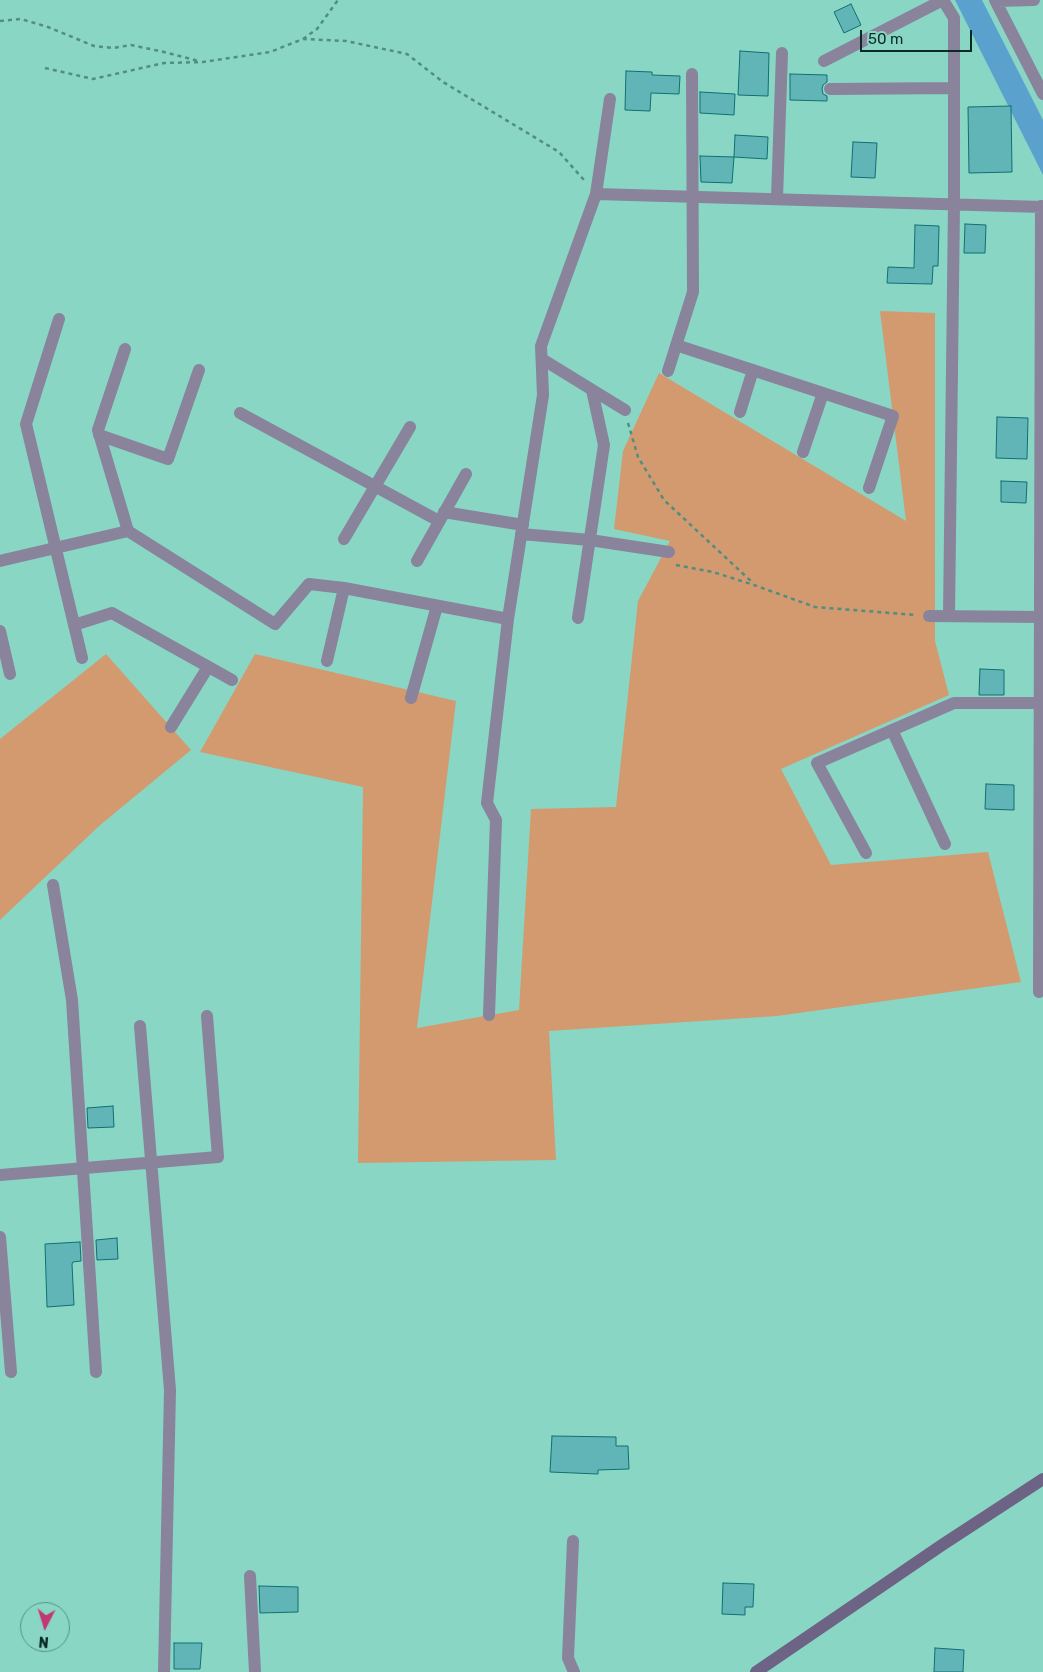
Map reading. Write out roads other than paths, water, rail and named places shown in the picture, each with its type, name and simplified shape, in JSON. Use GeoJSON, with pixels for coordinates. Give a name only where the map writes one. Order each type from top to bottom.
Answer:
{"type":"FeatureCollection","features":[{"type":"Feature","properties":{"kind":"street"},"geometry":{"type":"LineString","coordinates":[[824,60],[943,0],[954,18],[954,205],[949,616]]}},
{"type":"Feature","properties":{"kind":"street"},"geometry":{"type":"LineString","coordinates":[[1034,0],[995,1],[1043,94]]}},
{"type":"Feature","properties":{"kind":"street"},"geometry":{"type":"LineString","coordinates":[[777,198],[782,53]]}},
{"type":"Feature","properties":{"kind":"street"},"geometry":{"type":"LineString","coordinates":[[668,370],[692,292],[694,197],[692,74]]}},
{"type":"Feature","properties":{"kind":"street"},"geometry":{"type":"LineString","coordinates":[[830,88],[954,88]]}},
{"type":"Feature","properties":{"kind":"street"},"geometry":{"type":"LineString","coordinates":[[489,1015],[496,820],[487,803],[508,619],[543,395],[541,346],[596,194],[610,99]]}},
{"type":"Feature","properties":{"kind":"street"},"geometry":{"type":"LineString","coordinates":[[596,194],[1042,206],[1042,617],[1039,992]]}},
{"type":"Feature","properties":{"kind":"street"},"geometry":{"type":"LineString","coordinates":[[59,319],[26,424],[82,658]]}},
{"type":"Feature","properties":{"kind":"street"},"geometry":{"type":"LineString","coordinates":[[676,345],[893,416],[869,488]]}},
{"type":"Feature","properties":{"kind":"street"},"geometry":{"type":"LineString","coordinates":[[124,348],[98,430],[128,531],[275,624],[309,584],[344,588],[508,619]]}},
{"type":"Feature","properties":{"kind":"street"},"geometry":{"type":"LineString","coordinates":[[542,359],[625,410]]}},
{"type":"Feature","properties":{"kind":"street"},"geometry":{"type":"LineString","coordinates":[[99,435],[168,458],[198,370]]}},
{"type":"Feature","properties":{"kind":"street"},"geometry":{"type":"LineString","coordinates":[[740,412],[753,370]]}},
{"type":"Feature","properties":{"kind":"street"},"geometry":{"type":"LineString","coordinates":[[578,618],[604,445],[592,390]]}},
{"type":"Feature","properties":{"kind":"street"},"geometry":{"type":"LineString","coordinates":[[803,452],[823,393]]}},
{"type":"Feature","properties":{"kind":"street"},"geometry":{"type":"LineString","coordinates":[[240,414],[375,487],[441,517],[669,552]]}},
{"type":"Feature","properties":{"kind":"street"},"geometry":{"type":"LineString","coordinates":[[344,539],[410,427]]}},
{"type":"Feature","properties":{"kind":"street"},"geometry":{"type":"LineString","coordinates":[[417,561],[466,474]]}},
{"type":"Feature","properties":{"kind":"street"},"geometry":{"type":"LineString","coordinates":[[0,561],[128,531]]}},
{"type":"Feature","properties":{"kind":"street"},"geometry":{"type":"LineString","coordinates":[[327,661],[344,588]]}},
{"type":"Feature","properties":{"kind":"street"},"geometry":{"type":"LineString","coordinates":[[412,698],[437,606]]}},
{"type":"Feature","properties":{"kind":"street"},"geometry":{"type":"LineString","coordinates":[[74,625],[112,613],[232,680]]}},
{"type":"Feature","properties":{"kind":"street"},"geometry":{"type":"LineString","coordinates":[[929,616],[1042,617]]}},
{"type":"Feature","properties":{"kind":"street"},"geometry":{"type":"LineString","coordinates":[[0,632],[10,674]]}},
{"type":"Feature","properties":{"kind":"street"},"geometry":{"type":"LineString","coordinates":[[171,727],[208,667]]}},
{"type":"Feature","properties":{"kind":"street"},"geometry":{"type":"LineString","coordinates":[[866,853],[817,763],[954,703],[1040,702]]}},
{"type":"Feature","properties":{"kind":"street"},"geometry":{"type":"LineString","coordinates":[[892,730],[945,844]]}},
{"type":"Feature","properties":{"kind":"street"},"geometry":{"type":"LineString","coordinates":[[53,885],[72,1000],[96,1372]]}},
{"type":"Feature","properties":{"kind":"street"},"geometry":{"type":"LineString","coordinates":[[0,1175],[218,1157],[207,1016]]}},
{"type":"Feature","properties":{"kind":"street"},"geometry":{"type":"LineString","coordinates":[[140,1026],[170,1390],[164,1672]]}},
{"type":"Feature","properties":{"kind":"street"},"geometry":{"type":"LineString","coordinates":[[0,1237],[12,1372]]}},
{"type":"Feature","properties":{"kind":"street"},"geometry":{"type":"LineString","coordinates":[[756,1672],[942,1545],[1043,1479]]}},
{"type":"Feature","properties":{"kind":"street"},"geometry":{"type":"LineString","coordinates":[[573,1541],[568,1658],[574,1672]]}},
{"type":"Feature","properties":{"kind":"street"},"geometry":{"type":"LineString","coordinates":[[250,1576],[255,1672]]}},
{"type":"Feature","properties":{"kind":"water"},"geometry":{"type":"Polygon","coordinates":[[[955,0],[982,0],[1043,120],[1043,175],[955,0]]]}}]}
